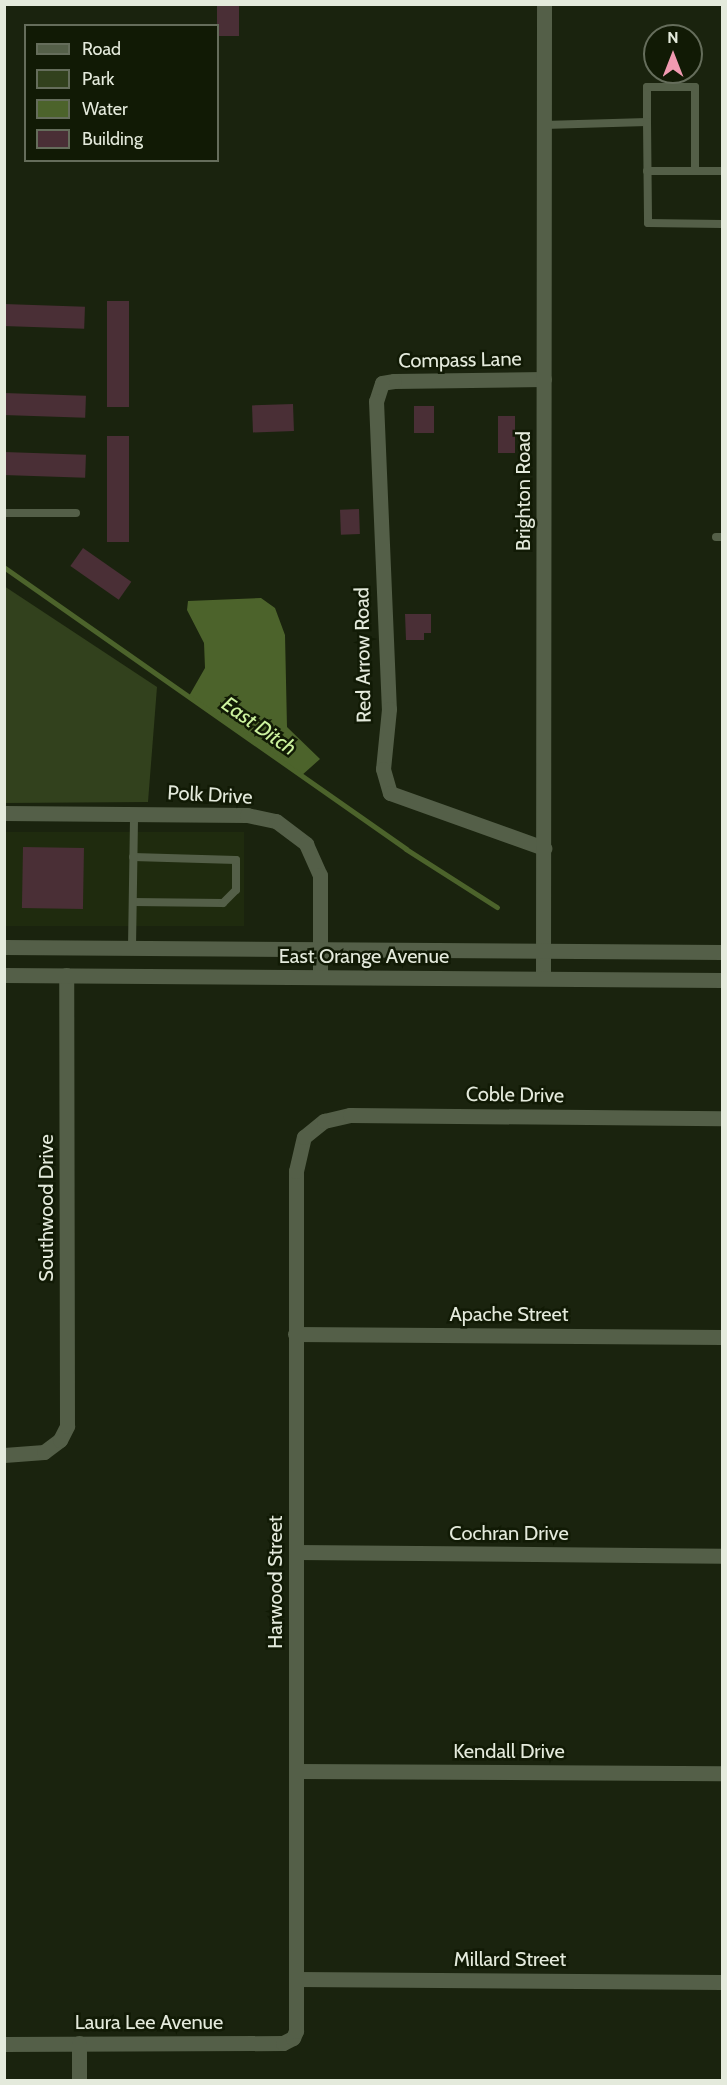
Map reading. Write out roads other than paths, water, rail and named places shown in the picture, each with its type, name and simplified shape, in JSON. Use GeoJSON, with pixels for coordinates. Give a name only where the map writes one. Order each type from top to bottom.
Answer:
{"type":"FeatureCollection","features":[{"type":"Feature","properties":{"kind":"street","name":"Brighton Road"},"geometry":{"type":"LineString","coordinates":[[543,978],[544,4]]}},
{"type":"Feature","properties":{"kind":"street","name":"Compass Lane"},"geometry":{"type":"LineString","coordinates":[[379,388],[382,383],[394,381],[544,379]]}},
{"type":"Feature","properties":{"kind":"street","name":"Red Arrow Road"},"geometry":{"type":"LineString","coordinates":[[379,388],[376,401],[389,709],[383,769],[390,793],[544,848]]}},
{"type":"Feature","properties":{"kind":"street","name":"Polk Drive"},"geometry":{"type":"LineString","coordinates":[[4,813],[247,815],[276,821],[293,831],[315,857],[320,875],[320,977]]}},
{"type":"Feature","properties":{"kind":"street","name":"East Orange Avenue"},"geometry":{"type":"LineString","coordinates":[[4,947],[723,951]]}},
{"type":"Feature","properties":{"kind":"street","name":"East Orange Avenue"},"geometry":{"type":"LineString","coordinates":[[4,975],[723,980]]}},
{"type":"Feature","properties":{"kind":"street","name":"Southwood Drive"},"geometry":{"type":"LineString","coordinates":[[4,1455],[44,1452],[60,1440],[67,1426],[66,975]]}},
{"type":"Feature","properties":{"kind":"street","name":"Coble Drive"},"geometry":{"type":"LineString","coordinates":[[311,1129],[334,1117],[350,1115],[723,1118]]}},
{"type":"Feature","properties":{"kind":"street","name":"Harwood Street"},"geometry":{"type":"LineString","coordinates":[[293,2038],[297,2025],[296,1172],[299,1148],[311,1129]]}},
{"type":"Feature","properties":{"kind":"street","name":"Apache Street"},"geometry":{"type":"LineString","coordinates":[[295,1334],[723,1337]]}},
{"type":"Feature","properties":{"kind":"street","name":"Cochran Drive"},"geometry":{"type":"LineString","coordinates":[[296,1552],[723,1556]]}},
{"type":"Feature","properties":{"kind":"street","name":"Kendall Drive"},"geometry":{"type":"LineString","coordinates":[[296,1771],[723,1773]]}},
{"type":"Feature","properties":{"kind":"street","name":"Millard Street"},"geometry":{"type":"LineString","coordinates":[[297,1979],[723,1982]]}},
{"type":"Feature","properties":{"kind":"street","name":"Laura Lee Avenue"},"geometry":{"type":"LineString","coordinates":[[4,2044],[283,2043],[293,2038]]}},
{"type":"Feature","properties":{"kind":"street"},"geometry":{"type":"LineString","coordinates":[[79,2043],[79,2080]]}},
{"type":"Feature","properties":{"kind":"lane"},"geometry":{"type":"LineString","coordinates":[[695,171],[695,87],[647,87],[648,223],[723,224]]}},
{"type":"Feature","properties":{"kind":"lane"},"geometry":{"type":"LineString","coordinates":[[544,125],[647,123]]}},
{"type":"Feature","properties":{"kind":"lane"},"geometry":{"type":"LineString","coordinates":[[647,171],[723,171]]}},
{"type":"Feature","properties":{"kind":"lane"},"geometry":{"type":"LineString","coordinates":[[4,513],[76,513]]}},
{"type":"Feature","properties":{"kind":"lane"},"geometry":{"type":"LineString","coordinates":[[132,947],[134,813]]}},
{"type":"Feature","properties":{"kind":"lane"},"geometry":{"type":"LineString","coordinates":[[133,902],[223,903],[236,890],[236,860],[134,857]]}},
{"type":"Feature","properties":{"kind":"water"},"geometry":{"type":"Polygon","coordinates":[[[261,598],[275,608],[285,635],[287,727],[320,759],[301,776],[189,696],[205,668],[204,643],[187,610],[188,601],[261,598]]]}},
{"type":"Feature","properties":{"kind":"waterway","name":"East Ditch"},"geometry":{"type":"LineString","coordinates":[[4,567],[406,849],[497,907]]}}]}
